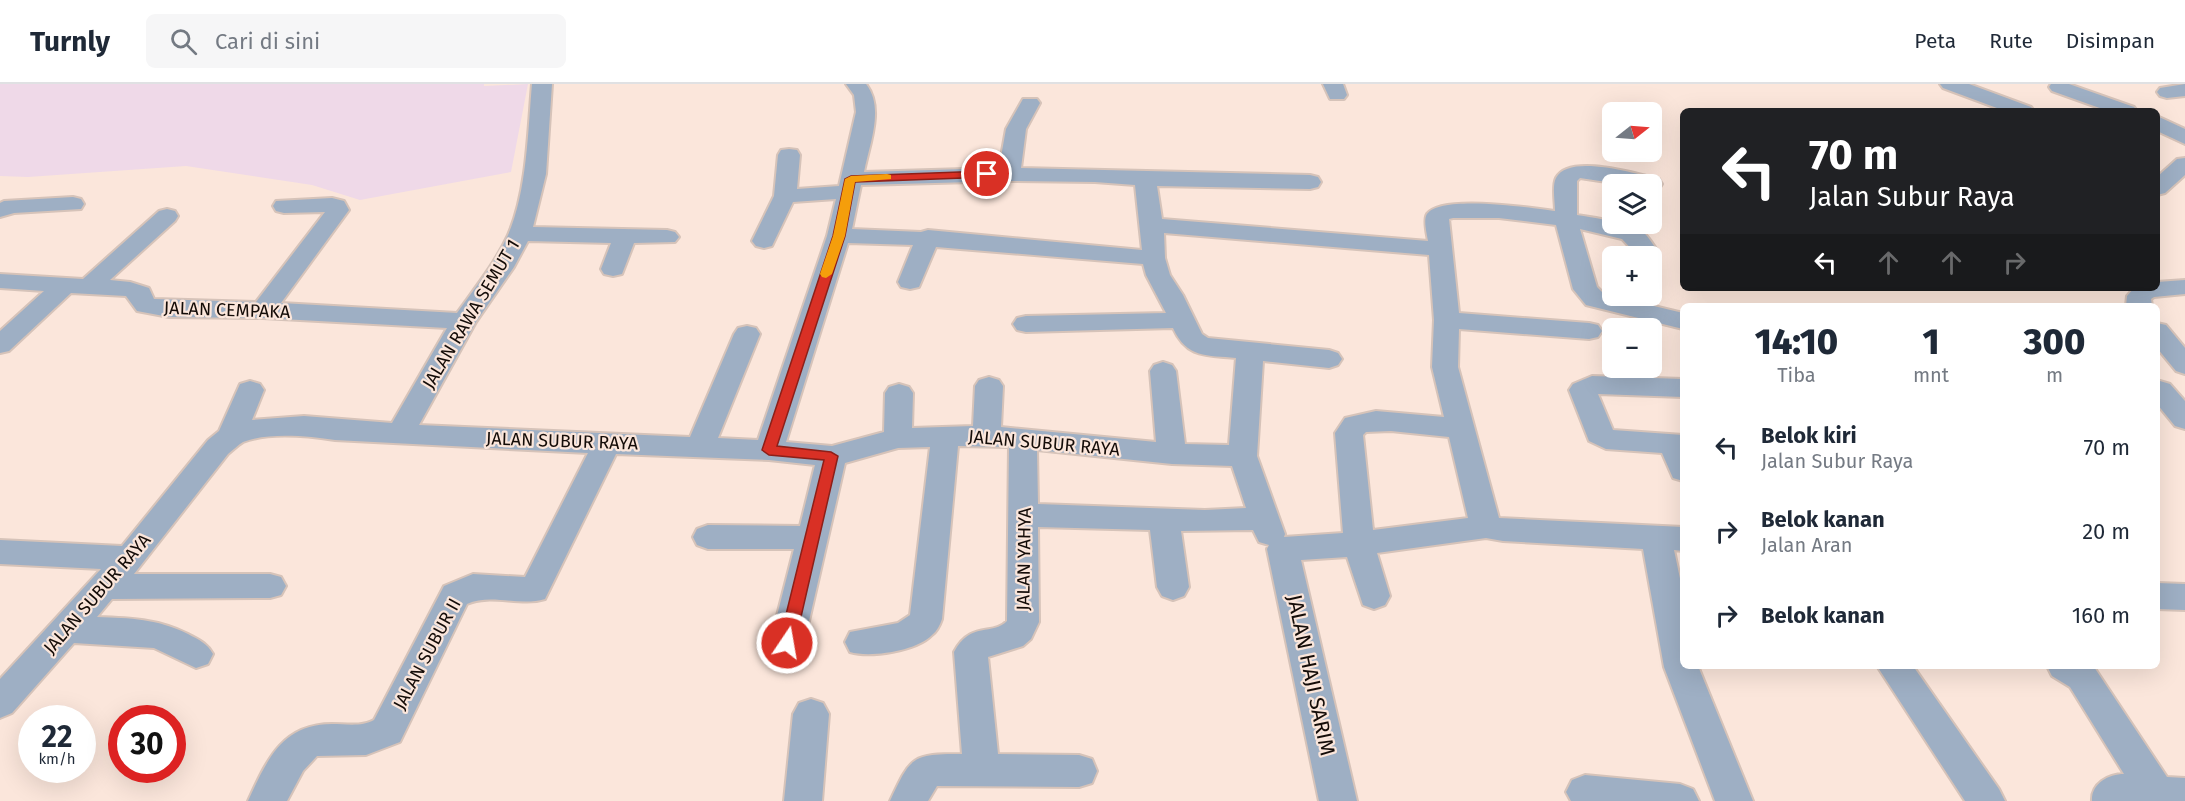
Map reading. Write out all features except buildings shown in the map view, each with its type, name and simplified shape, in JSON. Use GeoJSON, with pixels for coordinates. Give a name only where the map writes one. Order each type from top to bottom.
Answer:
{"type":"FeatureCollection","features":[{"type":"Feature","properties":{"kind":"street","name":"JALAN RAWA SEMUT 1"},"geometry":{"type":"LineString","coordinates":[[400,433],[464,321],[502,267],[520,234],[535,174],[542,84]]}},
{"type":"Feature","properties":{"kind":"street"},"geometry":{"type":"LineString","coordinates":[[769,450],[839,236],[866,106],[864,94],[856,84]]}},
{"type":"Feature","properties":{"kind":"street"},"geometry":{"type":"LineString","coordinates":[[1950,84],[2016,108]]}},
{"type":"Feature","properties":{"kind":"street"},"geometry":{"type":"LineString","coordinates":[[2095,84],[2134,108]]}},
{"type":"Feature","properties":{"kind":"street"},"geometry":{"type":"LineString","coordinates":[[2060,87],[2119,108]]}},
{"type":"Feature","properties":{"kind":"street"},"geometry":{"type":"LineString","coordinates":[[1009,174],[1016,129],[1030,103]]}},
{"type":"Feature","properties":{"kind":"street"},"geometry":{"type":"LineString","coordinates":[[2160,124],[2185,138]]}},
{"type":"Feature","properties":{"kind":"street"},"geometry":{"type":"LineString","coordinates":[[764,241],[785,196],[789,155]]}},
{"type":"Feature","properties":{"kind":"street"},"geometry":{"type":"LineString","coordinates":[[2160,161],[2184,168]]}},
{"type":"Feature","properties":{"kind":"street"},"geometry":{"type":"LineString","coordinates":[[2160,186],[2184,168]]}},
{"type":"Feature","properties":{"kind":"street"},"geometry":{"type":"LineString","coordinates":[[1602,175],[1584,171],[1573,172],[1566,181],[1566,219],[1586,289],[1595,300],[1680,320]]}},
{"type":"Feature","properties":{"kind":"street"},"geometry":{"type":"LineString","coordinates":[[785,196],[849,185],[1009,174],[1310,182]]}},
{"type":"Feature","properties":{"kind":"street"},"geometry":{"type":"LineString","coordinates":[[1145,179],[1158,275],[1171,294],[1191,339],[1201,346],[1329,359]]}},
{"type":"Feature","properties":{"kind":"street"},"geometry":{"type":"LineString","coordinates":[[0,210],[12,206],[73,204]]}},
{"type":"Feature","properties":{"kind":"street"},"geometry":{"type":"LineString","coordinates":[[263,310],[338,210],[332,205],[284,206]]}},
{"type":"Feature","properties":{"kind":"street"},"geometry":{"type":"LineString","coordinates":[[1486,527],[1445,367],[1447,320],[1437,216],[1445,210],[1459,209],[1566,219],[1632,235],[1642,246]]}},
{"type":"Feature","properties":{"kind":"street"},"geometry":{"type":"LineString","coordinates":[[0,345],[166,216]]}},
{"type":"Feature","properties":{"kind":"street"},"geometry":{"type":"LineString","coordinates":[[1152,225],[1440,249]]}},
{"type":"Feature","properties":{"kind":"street"},"geometry":{"type":"LineString","coordinates":[[520,234],[667,237]]}},
{"type":"Feature","properties":{"kind":"street"},"geometry":{"type":"LineString","coordinates":[[839,236],[928,237],[1067,248],[1154,258]]}},
{"type":"Feature","properties":{"kind":"street"},"geometry":{"type":"LineString","coordinates":[[613,269],[625,237]]}},
{"type":"Feature","properties":{"kind":"street"},"geometry":{"type":"LineString","coordinates":[[910,282],[928,237]]}},
{"type":"Feature","properties":{"kind":"street","name":"JALAN CEMPAKA"},"geometry":{"type":"LineString","coordinates":[[0,281],[78,284],[136,290],[140,293],[143,304],[154,308],[263,310],[464,321]]}},
{"type":"Feature","properties":{"kind":"street"},"geometry":{"type":"LineString","coordinates":[[2139,303],[2139,296],[2146,291]]}},
{"type":"Feature","properties":{"kind":"street"},"geometry":{"type":"LineString","coordinates":[[1026,324],[1183,320]]}},
{"type":"Feature","properties":{"kind":"street"},"geometry":{"type":"LineString","coordinates":[[1447,320],[1589,331]]}},
{"type":"Feature","properties":{"kind":"street"},"geometry":{"type":"LineString","coordinates":[[700,446],[747,334]]}},
{"type":"Feature","properties":{"kind":"street"},"geometry":{"type":"LineString","coordinates":[[2170,339],[2185,364]]}},
{"type":"Feature","properties":{"kind":"street"},"geometry":{"type":"LineString","coordinates":[[1250,351],[1243,456],[1269,533],[1283,549],[1359,544],[1486,527],[1503,530],[1669,538],[1680,656]]}},
{"type":"Feature","properties":{"kind":"street"},"geometry":{"type":"LineString","coordinates":[[1163,371],[1172,454]]}},
{"type":"Feature","properties":{"kind":"street"},"geometry":{"type":"LineString","coordinates":[[1680,388],[1592,385],[1583,390],[1602,437],[1680,454]]}},
{"type":"Feature","properties":{"kind":"street"},"geometry":{"type":"LineString","coordinates":[[986,435],[989,386]]}},
{"type":"Feature","properties":{"kind":"street"},"geometry":{"type":"LineString","coordinates":[[231,436],[250,390]]}},
{"type":"Feature","properties":{"kind":"street"},"geometry":{"type":"LineString","coordinates":[[2167,390],[2185,419]]}},
{"type":"Feature","properties":{"kind":"street"},"geometry":{"type":"LineString","coordinates":[[898,438],[899,393]]}},
{"type":"Feature","properties":{"kind":"street"},"geometry":{"type":"LineString","coordinates":[[1374,596],[1359,544],[1349,433],[1355,426],[1367,423],[1401,422],[1460,429]]}},
{"type":"Feature","properties":{"kind":"street","name":"JALAN SUBUR RAYA"},"geometry":{"type":"LineString","coordinates":[[6,689],[66,629],[130,558],[218,447],[231,436],[254,429],[304,426],[400,433],[700,446],[831,456],[898,438],[986,435],[1172,454],[1243,456]]}},
{"type":"Feature","properties":{"kind":"street"},"geometry":{"type":"LineString","coordinates":[[862,642],[909,634],[921,627],[926,619],[945,436]]}},
{"type":"Feature","properties":{"kind":"street","name":"JALAN YAHYA"},"geometry":{"type":"LineString","coordinates":[[982,770],[971,652],[982,643],[1009,639],[1019,631],[1023,622],[1023,438]]}},
{"type":"Feature","properties":{"kind":"street","name":"JALAN SUBUR II"},"geometry":{"type":"LineString","coordinates":[[267,801],[300,747],[312,742],[375,738],[387,731],[455,595],[473,587],[534,590],[608,442]]}},
{"type":"Feature","properties":{"kind":"street"},"geometry":{"type":"LineString","coordinates":[[787,643],[831,456]]}},
{"type":"Feature","properties":{"kind":"street"},"geometry":{"type":"LineString","coordinates":[[1024,515],[1164,520],[1264,519]]}},
{"type":"Feature","properties":{"kind":"street"},"geometry":{"type":"LineString","coordinates":[[1164,520],[1173,587]]}},
{"type":"Feature","properties":{"kind":"street"},"geometry":{"type":"LineString","coordinates":[[708,537],[810,538]]}},
{"type":"Feature","properties":{"kind":"street","name":"JALAN HAJI SARIM"},"geometry":{"type":"LineString","coordinates":[[1283,549],[1338,801]]}},
{"type":"Feature","properties":{"kind":"street"},"geometry":{"type":"LineString","coordinates":[[0,552],[130,558]]}},
{"type":"Feature","properties":{"kind":"street"},"geometry":{"type":"LineString","coordinates":[[103,587],[270,586]]}},
{"type":"Feature","properties":{"kind":"street"},"geometry":{"type":"LineString","coordinates":[[66,629],[141,632],[161,636],[196,654]]}},
{"type":"Feature","properties":{"kind":"street"},"geometry":{"type":"LineString","coordinates":[[1682,669],[1734,801]]}},
{"type":"Feature","properties":{"kind":"street"},"geometry":{"type":"LineString","coordinates":[[1896,669],[1986,801]]}},
{"type":"Feature","properties":{"kind":"street"},"geometry":{"type":"LineString","coordinates":[[2069,669],[2082,677],[2143,795]]}},
{"type":"Feature","properties":{"kind":"street"},"geometry":{"type":"LineString","coordinates":[[803,801],[811,714]]}},
{"type":"Feature","properties":{"kind":"street"},"geometry":{"type":"LineString","coordinates":[[909,801],[919,780],[928,770],[1079,771]]}},
{"type":"Feature","properties":{"kind":"street"},"geometry":{"type":"LineString","coordinates":[[1585,792],[1680,801]]}},
{"type":"Feature","properties":{"kind":"shaded area"},"geometry":{"type":"Polygon","coordinates":[[[0,84],[484,84],[484,86],[528,84],[511,172],[360,200],[312,185],[186,166],[28,177],[0,176],[0,84]]]}},
{"type":"Feature","properties":{"kind":"slow traffic"},"geometry":{"type":"LineString","coordinates":[[826,274],[839,236],[851,179],[887,177]]}},
{"type":"Feature","properties":{"kind":"route"},"geometry":{"type":"LineString","coordinates":[[787,643],[831,456],[769,450],[839,236],[851,179],[987,174]]}}]}
